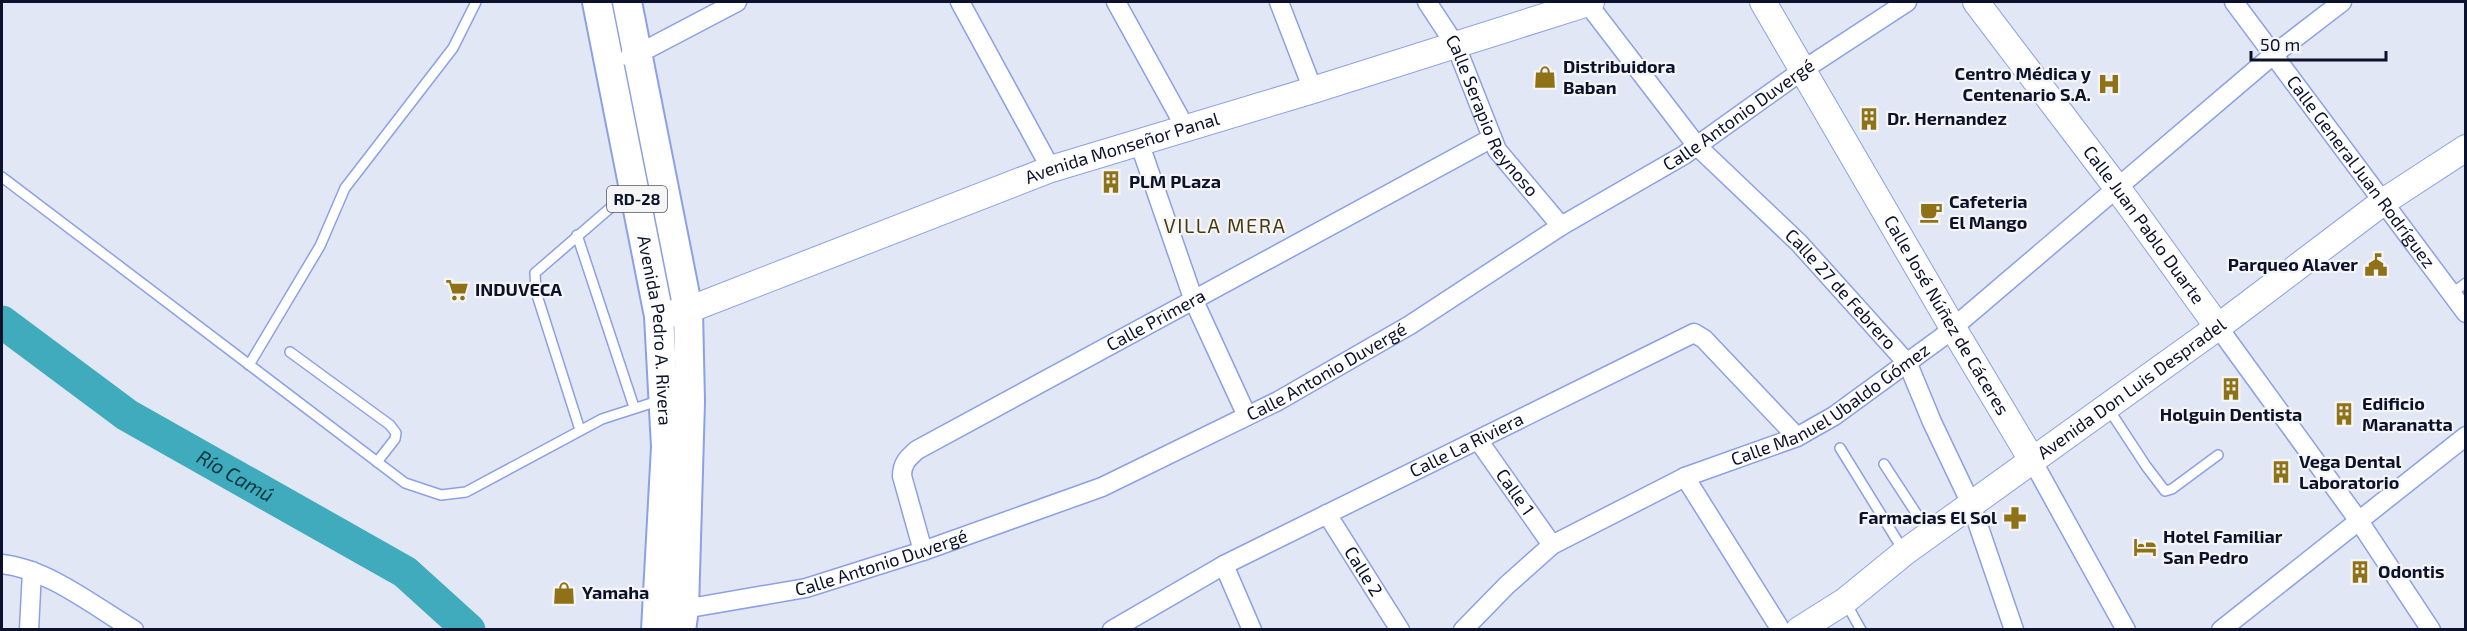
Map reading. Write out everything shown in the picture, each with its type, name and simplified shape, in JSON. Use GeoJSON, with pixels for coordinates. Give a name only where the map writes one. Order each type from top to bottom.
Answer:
{"type":"FeatureCollection","features":[{"type":"Feature","properties":{"kind":"main road","name":"Avenida Pedro A. Rivera"},"geometry":{"type":"LineString","coordinates":[[597,2],[623,58],[688,310],[678,400],[670,619]]}},
{"type":"Feature","properties":{"kind":"main road","name":"Avenida Pedro A. Rivera"},"geometry":{"type":"LineString","coordinates":[[627,2],[623,58],[635,187],[659,316],[678,400]]}},
{"type":"Feature","properties":{"kind":"main road","name":"Avenida Monseñor Panal"},"geometry":{"type":"LineString","coordinates":[[659,316],[688,310],[1051,169],[1456,46],[1588,2]]}},
{"type":"Feature","properties":{"kind":"main road","name":"Calle José Núñez de Cáceres"},"geometry":{"type":"LineString","coordinates":[[1763,2],[2032,460]]}},
{"type":"Feature","properties":{"kind":"main road","name":"Calle Juan Pablo Duarte"},"geometry":{"type":"LineString","coordinates":[[1976,2],[2118,189],[2218,327]]}},
{"type":"Feature","properties":{"kind":"main road","name":"Avenida Don Luis Despradel"},"geometry":{"type":"LineString","coordinates":[[1799,630],[1845,601],[1905,552],[2218,327],[2383,202],[2466,148]]}},
{"type":"Feature","properties":{"kind":"street"},"geometry":{"type":"LineString","coordinates":[[623,58],[737,2]]}},
{"type":"Feature","properties":{"kind":"street"},"geometry":{"type":"LineString","coordinates":[[960,2],[1051,169]]}},
{"type":"Feature","properties":{"kind":"street"},"geometry":{"type":"LineString","coordinates":[[1116,2],[1185,128]]}},
{"type":"Feature","properties":{"kind":"street"},"geometry":{"type":"LineString","coordinates":[[1279,2],[1313,90]]}},
{"type":"Feature","properties":{"kind":"street","name":"Calle Serapio Reynoso"},"geometry":{"type":"LineString","coordinates":[[1427,2],[1456,46],[1497,150],[1561,226]]}},
{"type":"Feature","properties":{"kind":"street","name":"Calle 27 de Febrero"},"geometry":{"type":"LineString","coordinates":[[1588,2],[1697,146],[1799,243],[1908,364],[1932,422],[1971,504],[2014,630]]}},
{"type":"Feature","properties":{"kind":"street","name":"Calle Antonio Duvergé"},"geometry":{"type":"LineString","coordinates":[[670,619],[806,588],[923,551],[1102,487],[1278,401],[1410,325],[1561,226],[1697,146],[1803,70],[1907,2]]}},
{"type":"Feature","properties":{"kind":"street","name":"Calle General Juan Rodríguez"},"geometry":{"type":"LineString","coordinates":[[2234,2],[2383,202],[2458,288],[2466,313]]}},
{"type":"Feature","properties":{"kind":"street","name":"Calle Manuel Ubaldo Gómez"},"geometry":{"type":"LineString","coordinates":[[1463,630],[1507,585],[1552,545],[1685,477],[1797,438],[1834,416],[1908,364],[2118,189],[2272,56],[2342,2]]}},
{"type":"Feature","properties":{"kind":"street","name":"Calle Primera"},"geometry":{"type":"LineString","coordinates":[[923,551],[902,476],[902,467],[906,459],[917,450],[1492,138]]}},
{"type":"Feature","properties":{"kind":"street"},"geometry":{"type":"LineString","coordinates":[[1140,142],[1194,301],[1247,416]]}},
{"type":"Feature","properties":{"kind":"street","name":"Calle Juan Pablo Duarte"},"geometry":{"type":"LineString","coordinates":[[2218,327],[2359,522],[2431,630]]}},
{"type":"Feature","properties":{"kind":"street","name":"Calle La Riviera"},"geometry":{"type":"LineString","coordinates":[[1112,630],[1224,565],[1694,333],[1704,339],[1797,438]]}},
{"type":"Feature","properties":{"kind":"street"},"geometry":{"type":"LineString","coordinates":[[2221,630],[2466,436]]}},
{"type":"Feature","properties":{"kind":"street","name":"Calle 1"},"geometry":{"type":"LineString","coordinates":[[1478,440],[1552,545]]}},
{"type":"Feature","properties":{"kind":"street","name":"Calle José Núñez de Cáceres"},"geometry":{"type":"LineString","coordinates":[[2032,460],[2126,630]]}},
{"type":"Feature","properties":{"kind":"street"},"geometry":{"type":"LineString","coordinates":[[1685,477],[1781,630]]}},
{"type":"Feature","properties":{"kind":"street","name":"Calle 2"},"geometry":{"type":"LineString","coordinates":[[1327,514],[1400,630]]}},
{"type":"Feature","properties":{"kind":"street"},"geometry":{"type":"LineString","coordinates":[[2,564],[32,571],[134,630]]}},
{"type":"Feature","properties":{"kind":"street"},"geometry":{"type":"LineString","coordinates":[[1224,565],[1252,630]]}},
{"type":"Feature","properties":{"kind":"street"},"geometry":{"type":"LineString","coordinates":[[29,630],[32,571]]}},
{"type":"Feature","properties":{"kind":"lane"},"geometry":{"type":"LineString","coordinates":[[249,364],[320,246],[345,188],[453,48],[476,2]]}},
{"type":"Feature","properties":{"kind":"lane"},"geometry":{"type":"LineString","coordinates":[[2,177],[405,483],[441,495],[466,492],[602,419],[634,407],[678,400]]}},
{"type":"Feature","properties":{"kind":"lane"},"geometry":{"type":"LineString","coordinates":[[580,430],[536,292],[535,273],[635,187]]}},
{"type":"Feature","properties":{"kind":"lane"},"geometry":{"type":"LineString","coordinates":[[577,235],[634,407]]}},
{"type":"Feature","properties":{"kind":"lane"},"geometry":{"type":"LineString","coordinates":[[291,352],[390,425],[396,432],[395,439],[377,462]]}},
{"type":"Feature","properties":{"kind":"lane"},"geometry":{"type":"LineString","coordinates":[[2107,406],[2165,491],[2172,489],[2218,455]]}},
{"type":"Feature","properties":{"kind":"lane"},"geometry":{"type":"LineString","coordinates":[[1840,448],[1905,552]]}},
{"type":"Feature","properties":{"kind":"lane"},"geometry":{"type":"LineString","coordinates":[[1884,464],[1916,513],[1932,532]]}},
{"type":"Feature","properties":{"kind":"lane"},"geometry":{"type":"LineString","coordinates":[[1845,601],[1862,630]]}},
{"type":"Feature","properties":{"kind":"waterway","name":"Río Camú"},"geometry":{"type":"LineString","coordinates":[[2,322],[127,415],[405,572],[469,630]]}},
{"type":"Feature","properties":{"kind":"place","name":"Distribuidora Baban"},"geometry":{"type":"Point","coordinates":[1545,77]}},
{"type":"Feature","properties":{"kind":"place","name":"Centro Médica y Centenario S.A."},"geometry":{"type":"Point","coordinates":[2109,84]}},
{"type":"Feature","properties":{"kind":"place","name":"Dr. Hernandez"},"geometry":{"type":"Point","coordinates":[1869,119]}},
{"type":"Feature","properties":{"kind":"place","name":"PLM PLaza"},"geometry":{"type":"Point","coordinates":[1111,182]}},
{"type":"Feature","properties":{"kind":"place","name":"Cafeteria El Mango"},"geometry":{"type":"Point","coordinates":[1931,212]}},
{"type":"Feature","properties":{"kind":"place","name":"Parqueo Alaver"},"geometry":{"type":"Point","coordinates":[2376,265]}},
{"type":"Feature","properties":{"kind":"place","name":"INDUVECA"},"geometry":{"type":"Point","coordinates":[457,290]}},
{"type":"Feature","properties":{"kind":"place","name":"Holguin Dentista"},"geometry":{"type":"Point","coordinates":[2231,389]}},
{"type":"Feature","properties":{"kind":"place","name":"Edificio Maranatta"},"geometry":{"type":"Point","coordinates":[2344,414]}},
{"type":"Feature","properties":{"kind":"place","name":"Vega Dental Laboratorio"},"geometry":{"type":"Point","coordinates":[2281,472]}},
{"type":"Feature","properties":{"kind":"place","name":"Farmacias El Sol"},"geometry":{"type":"Point","coordinates":[2015,518]}},
{"type":"Feature","properties":{"kind":"place","name":"Hotel Familiar San Pedro"},"geometry":{"type":"Point","coordinates":[2145,547]}},
{"type":"Feature","properties":{"kind":"place","name":"Odontis"},"geometry":{"type":"Point","coordinates":[2360,572]}},
{"type":"Feature","properties":{"kind":"place","name":"Yamaha"},"geometry":{"type":"Point","coordinates":[564,593]}},
{"type":"Feature","properties":{"kind":"district","name":"VILLA MERA"},"geometry":{"type":"Point","coordinates":[1225,226]}}]}
